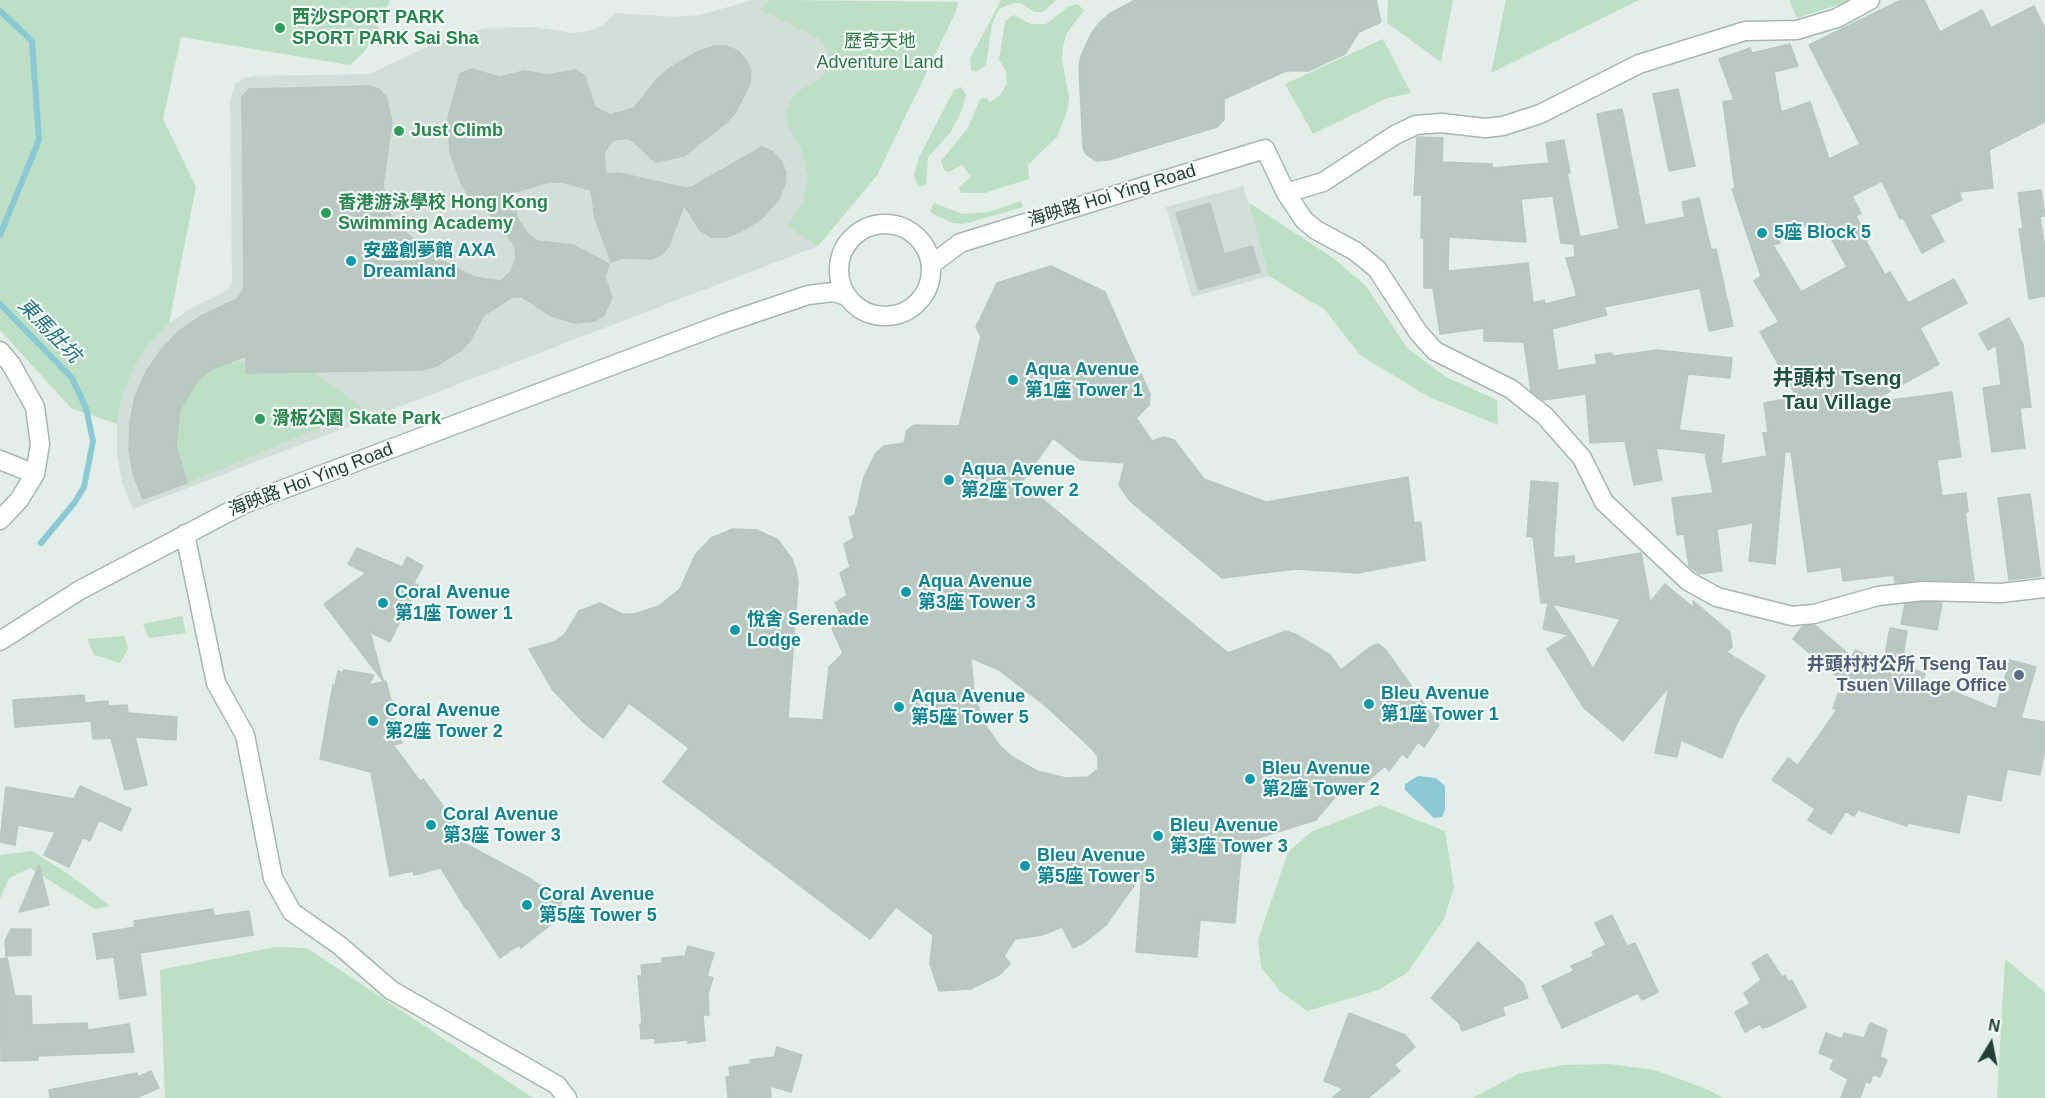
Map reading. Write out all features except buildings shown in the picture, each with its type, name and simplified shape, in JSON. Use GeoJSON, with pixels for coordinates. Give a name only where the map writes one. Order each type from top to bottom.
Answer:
{"type":"FeatureCollection","features":[{"type":"Feature","properties":{"kind":"street"},"geometry":{"type":"LineString","coordinates":[[1870,0],[1837,18],[1797,30],[1745,31],[1639,63],[1540,114],[1503,126],[1485,128],[1442,123],[1416,125],[1395,135],[1323,182],[1286,193],[1304,220],[1316,230],[1355,251],[1377,269],[1418,332],[1435,351],[1510,390],[1545,416],[1582,458],[1604,502],[1688,581],[1717,597],[1792,616],[1814,614],[1835,606],[1889,595],[1923,591],[2001,593],[2045,588]]}},
{"type":"Feature","properties":{"kind":"street","name":"海映路 Hoi Ying Road"},"geometry":{"type":"LineString","coordinates":[[931,264],[960,243],[1265,149],[1286,193]]}},
{"type":"Feature","properties":{"kind":"street","name":"海映路 Hoi Ying Road"},"geometry":{"type":"LineString","coordinates":[[808,295],[839,264],[848,242],[858,232],[871,226],[895,225],[916,236],[960,243]]}},
{"type":"Feature","properties":{"kind":"street"},"geometry":{"type":"LineString","coordinates":[[839,264],[840,283],[856,306],[869,314],[885,316],[903,313],[924,296],[930,280],[931,264],[926,249],[916,236]]}},
{"type":"Feature","properties":{"kind":"street","name":"海映路 Hoi Ying Road"},"geometry":{"type":"LineString","coordinates":[[0,641],[80,590],[244,504],[725,322],[808,295],[833,292],[847,296]]}},
{"type":"Feature","properties":{"kind":"street"},"geometry":{"type":"LineString","coordinates":[[0,351],[11,364],[35,407],[40,444],[35,474],[19,500],[0,520]]}},
{"type":"Feature","properties":{"kind":"street"},"geometry":{"type":"LineString","coordinates":[[0,460],[35,474]]}},
{"type":"Feature","properties":{"kind":"street"},"geometry":{"type":"LineString","coordinates":[[184,534],[216,683],[245,735],[273,878],[292,912],[339,945],[391,990],[557,1085],[567,1098]]}},
{"type":"Feature","properties":{"kind":"shaded area"},"geometry":{"type":"Polygon","coordinates":[[[753,0],[958,2],[956,11],[877,175],[818,246],[133,509],[122,482],[117,453],[117,424],[122,396],[133,369],[149,344],[169,323],[193,307],[227,291],[232,283],[230,102],[235,84],[244,78],[253,76],[370,74],[441,40],[486,28],[534,27],[574,33],[590,31],[604,24],[616,13],[675,17],[699,15],[753,0]]]}},
{"type":"Feature","properties":{"kind":"shaded area"},"geometry":{"type":"Polygon","coordinates":[[[1243,186],[1269,276],[1192,297],[1166,207],[1243,186]]]}},
{"type":"Feature","properties":{"kind":"green space"},"geometry":{"type":"Polygon","coordinates":[[[0,0],[390,0],[374,37],[364,52],[350,65],[181,37],[163,119],[196,187],[169,323],[149,344],[133,369],[122,396],[117,424],[71,408],[0,330],[0,0]]]}},
{"type":"Feature","properties":{"kind":"green space","name":"歷奇天地 Adventure Land"},"geometry":{"type":"Polygon","coordinates":[[[769,0],[958,2],[956,11],[877,175],[818,246],[787,226],[803,203],[808,176],[801,149],[788,126],[786,114],[797,92],[818,80],[825,72],[829,62],[828,52],[823,42],[814,36],[760,9],[769,0]]]}},
{"type":"Feature","properties":{"kind":"green space"},"geometry":{"type":"Polygon","coordinates":[[[1001,0],[1056,0],[1043,12],[1035,12],[1021,3],[1013,3],[999,9],[992,24],[986,66],[976,72],[971,70],[970,59],[1001,0]]]}},
{"type":"Feature","properties":{"kind":"green space"},"geometry":{"type":"Polygon","coordinates":[[[1388,0],[1453,0],[1441,62],[1387,23],[1388,0]]]}},
{"type":"Feature","properties":{"kind":"green space"},"geometry":{"type":"Polygon","coordinates":[[[1506,0],[1639,0],[1491,73],[1506,0]]]}},
{"type":"Feature","properties":{"kind":"green space"},"geometry":{"type":"Polygon","coordinates":[[[1789,0],[1854,0],[1797,18],[1789,0]]]}},
{"type":"Feature","properties":{"kind":"green space"},"geometry":{"type":"Polygon","coordinates":[[[1077,4],[1084,10],[1067,33],[1063,46],[1062,59],[1069,98],[1067,112],[1057,137],[1028,165],[1029,179],[985,193],[961,193],[959,187],[971,177],[962,165],[949,172],[944,170],[941,161],[968,128],[980,99],[986,98],[990,102],[1000,95],[1007,84],[1006,71],[999,60],[1005,21],[1014,15],[1031,24],[1046,24],[1069,6],[1077,4]]]}},
{"type":"Feature","properties":{"kind":"green space"},"geometry":{"type":"Polygon","coordinates":[[[1383,39],[1411,93],[1387,98],[1313,134],[1285,84],[1383,39]]]}},
{"type":"Feature","properties":{"kind":"green space"},"geometry":{"type":"Polygon","coordinates":[[[961,87],[966,94],[962,110],[951,132],[928,157],[926,185],[918,187],[914,175],[919,157],[954,90],[961,87]]]}},
{"type":"Feature","properties":{"kind":"green space"},"geometry":{"type":"Polygon","coordinates":[[[1021,201],[1023,207],[964,224],[952,223],[930,212],[934,203],[962,214],[989,212],[1021,201]]]}},
{"type":"Feature","properties":{"kind":"green space"},"geometry":{"type":"Polygon","coordinates":[[[1248,202],[1333,258],[1366,286],[1407,348],[1446,377],[1497,400],[1498,425],[1429,397],[1360,355],[1325,310],[1269,276],[1248,202]]]}},
{"type":"Feature","properties":{"kind":"green space","name":"滑板公園 Skate Park"},"geometry":{"type":"Polygon","coordinates":[[[246,361],[247,373],[314,372],[364,409],[187,483],[176,445],[180,410],[187,394],[198,380],[212,369],[229,363],[246,361]]]}},
{"type":"Feature","properties":{"kind":"green space"},"geometry":{"type":"Polygon","coordinates":[[[182,616],[186,633],[149,638],[143,624],[182,616]]]}},
{"type":"Feature","properties":{"kind":"green space"},"geometry":{"type":"Polygon","coordinates":[[[124,636],[128,649],[120,663],[94,655],[87,639],[124,636]]]}},
{"type":"Feature","properties":{"kind":"green space"},"geometry":{"type":"Polygon","coordinates":[[[1380,805],[1445,831],[1454,887],[1444,919],[1407,973],[1378,990],[1307,1011],[1280,991],[1261,967],[1258,940],[1288,852],[1311,832],[1380,805]]]}},
{"type":"Feature","properties":{"kind":"green space"},"geometry":{"type":"Polygon","coordinates":[[[32,851],[70,875],[110,906],[95,909],[30,868],[9,878],[0,899],[0,855],[32,851]]]}},
{"type":"Feature","properties":{"kind":"green space"},"geometry":{"type":"Polygon","coordinates":[[[276,947],[307,948],[533,1098],[165,1098],[160,970],[276,947]]]}},
{"type":"Feature","properties":{"kind":"green space"},"geometry":{"type":"Polygon","coordinates":[[[2005,959],[2045,992],[2045,1098],[1997,1098],[2005,959]]]}},
{"type":"Feature","properties":{"kind":"green space"},"geometry":{"type":"Polygon","coordinates":[[[1610,1064],[1654,1070],[1707,1089],[1723,1098],[1472,1098],[1520,1073],[1564,1065],[1610,1064]]]}},
{"type":"Feature","properties":{"kind":"water"},"geometry":{"type":"Polygon","coordinates":[[[1418,776],[1436,778],[1445,786],[1445,810],[1442,817],[1434,818],[1405,790],[1405,784],[1418,776]]]}},
{"type":"Feature","properties":{"kind":"waterway","name":"東馬肚坑"},"geometry":{"type":"LineString","coordinates":[[0,11],[32,41],[39,140],[0,235]]}},
{"type":"Feature","properties":{"kind":"waterway","name":"東馬肚坑"},"geometry":{"type":"LineString","coordinates":[[0,304],[72,378],[86,408],[93,441],[84,487],[75,502],[41,543]]}},
{"type":"Feature","properties":{"kind":"place","name":"西沙SPORT PARK SPORT PARK Sai Sha"},"geometry":{"type":"Point","coordinates":[280,28]}},
{"type":"Feature","properties":{"kind":"place","name":"Just Climb"},"geometry":{"type":"Point","coordinates":[399,131]}},
{"type":"Feature","properties":{"kind":"place","name":"香港游泳學校 Hong Kong Swimming Academy"},"geometry":{"type":"Point","coordinates":[326,213]}},
{"type":"Feature","properties":{"kind":"place","name":"5座 Block 5"},"geometry":{"type":"Point","coordinates":[1762,233]}},
{"type":"Feature","properties":{"kind":"place","name":"安盛創夢館 AXA Dreamland"},"geometry":{"type":"Point","coordinates":[351,261]}},
{"type":"Feature","properties":{"kind":"place","name":"Aqua Avenue 第1座 Tower 1"},"geometry":{"type":"Point","coordinates":[1013,380]}},
{"type":"Feature","properties":{"kind":"place","name":"滑板公園 Skate Park"},"geometry":{"type":"Point","coordinates":[260,419]}},
{"type":"Feature","properties":{"kind":"place","name":"Aqua Avenue 第2座 Tower 2"},"geometry":{"type":"Point","coordinates":[949,480]}},
{"type":"Feature","properties":{"kind":"place","name":"Aqua Avenue 第3座 Tower 3"},"geometry":{"type":"Point","coordinates":[906,592]}},
{"type":"Feature","properties":{"kind":"place","name":"Coral Avenue 第1座 Tower 1"},"geometry":{"type":"Point","coordinates":[383,603]}},
{"type":"Feature","properties":{"kind":"place","name":"悅舍 Serenade Lodge"},"geometry":{"type":"Point","coordinates":[735,630]}},
{"type":"Feature","properties":{"kind":"place","name":"井頭村村公所 Tseng Tau Tsuen Village Office"},"geometry":{"type":"Point","coordinates":[2019,675]}},
{"type":"Feature","properties":{"kind":"place","name":"Bleu Avenue 第1座 Tower 1"},"geometry":{"type":"Point","coordinates":[1369,704]}},
{"type":"Feature","properties":{"kind":"place","name":"Aqua Avenue 第5座 Tower 5"},"geometry":{"type":"Point","coordinates":[899,707]}},
{"type":"Feature","properties":{"kind":"place","name":"Coral Avenue 第2座 Tower 2"},"geometry":{"type":"Point","coordinates":[373,721]}},
{"type":"Feature","properties":{"kind":"place","name":"Bleu Avenue 第2座 Tower 2"},"geometry":{"type":"Point","coordinates":[1250,779]}},
{"type":"Feature","properties":{"kind":"place","name":"Coral Avenue 第3座 Tower 3"},"geometry":{"type":"Point","coordinates":[431,825]}},
{"type":"Feature","properties":{"kind":"place","name":"Bleu Avenue 第3座 Tower 3"},"geometry":{"type":"Point","coordinates":[1158,836]}},
{"type":"Feature","properties":{"kind":"place","name":"Bleu Avenue 第5座 Tower 5"},"geometry":{"type":"Point","coordinates":[1025,866]}},
{"type":"Feature","properties":{"kind":"place","name":"Coral Avenue 第5座 Tower 5"},"geometry":{"type":"Point","coordinates":[527,905]}},
{"type":"Feature","properties":{"kind":"district","name":"井頭村 Tseng Tau Village"},"geometry":{"type":"Point","coordinates":[1837,391]}}]}
